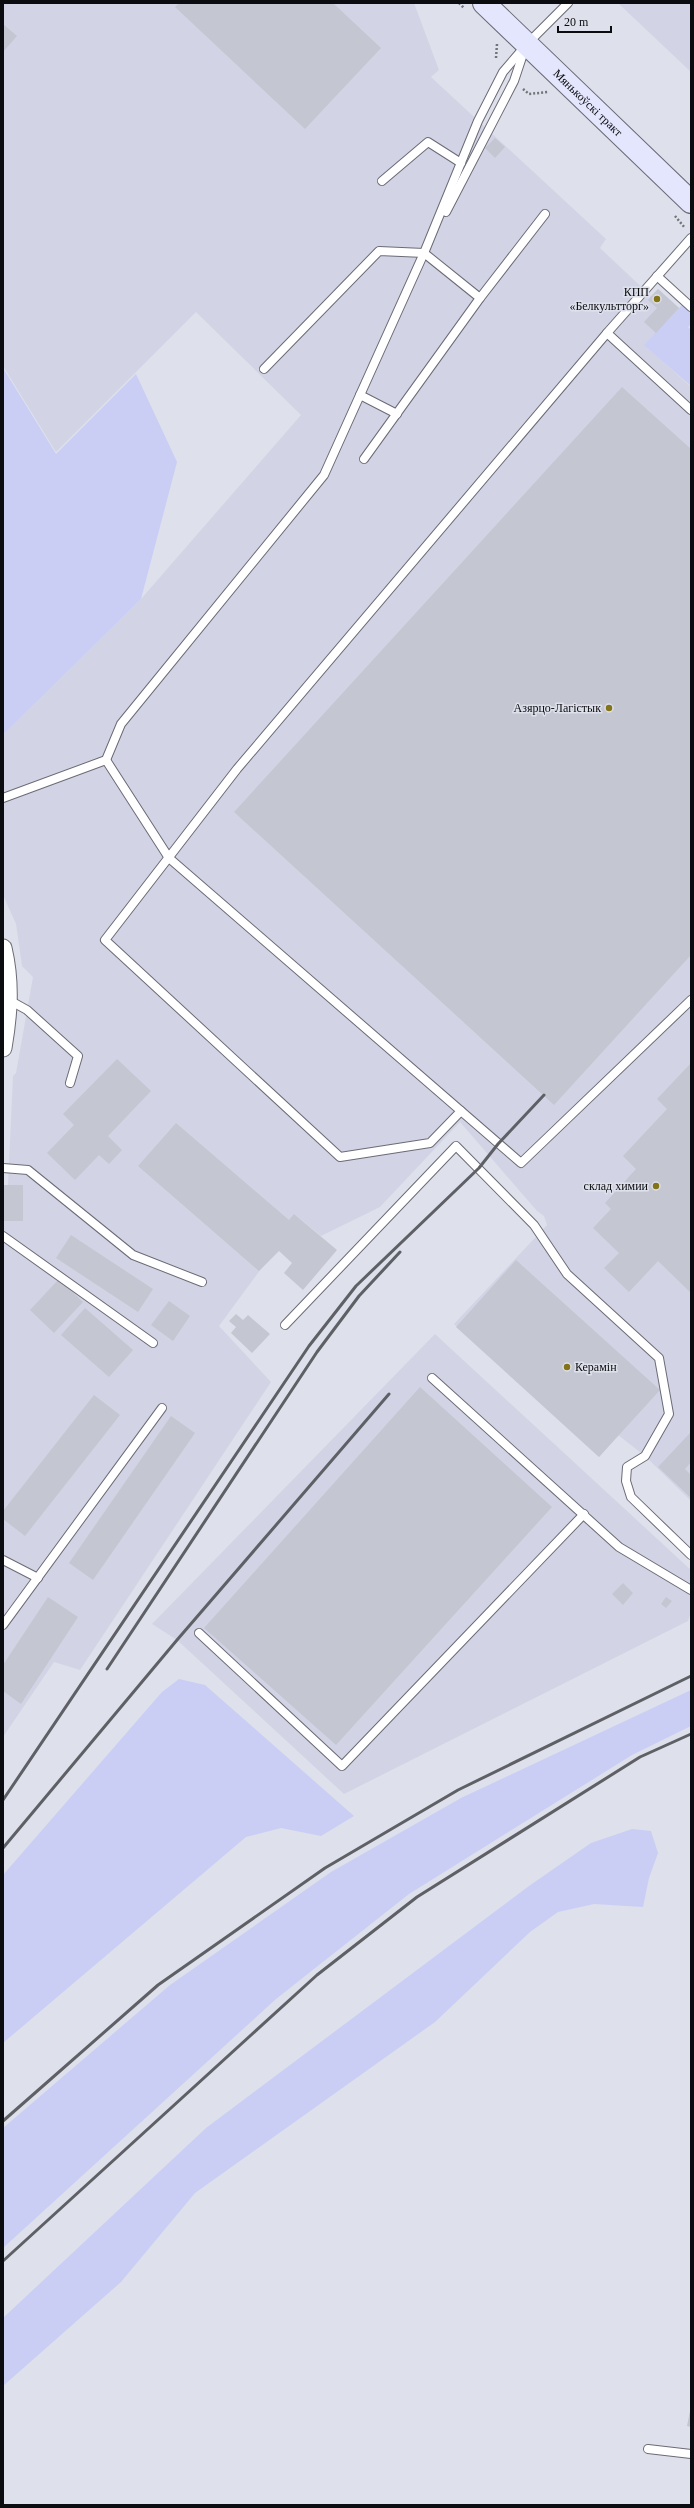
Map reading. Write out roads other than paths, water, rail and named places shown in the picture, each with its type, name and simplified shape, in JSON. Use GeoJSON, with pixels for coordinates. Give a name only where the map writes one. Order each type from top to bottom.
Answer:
{"type":"FeatureCollection","features":[{"type":"Feature","properties":{"kind":"street","name":"Мянькоўскі тракт"},"geometry":{"type":"LineString","coordinates":[[484,3],[691,202]]}},
{"type":"Feature","properties":{"kind":"street"},"geometry":{"type":"LineString","coordinates":[[3,948],[8,971],[9,1000],[3,1048]]}},
{"type":"Feature","properties":{"kind":"lane"},"geometry":{"type":"LineString","coordinates":[[3,798],[106,760],[121,724],[324,474],[424,253],[478,121],[503,72],[527,44],[568,3]]}},
{"type":"Feature","properties":{"kind":"lane"},"geometry":{"type":"LineString","coordinates":[[424,253],[514,81],[527,44]]}},
{"type":"Feature","properties":{"kind":"lane"},"geometry":{"type":"LineString","coordinates":[[382,181],[428,142],[461,163]]}},
{"type":"Feature","properties":{"kind":"lane"},"geometry":{"type":"LineString","coordinates":[[364,459],[480,298],[545,214]]}},
{"type":"Feature","properties":{"kind":"lane"},"geometry":{"type":"LineString","coordinates":[[461,1111],[430,1143],[340,1157],[105,940],[237,770],[607,333],[691,238]]}},
{"type":"Feature","properties":{"kind":"lane"},"geometry":{"type":"LineString","coordinates":[[264,369],[379,251],[424,253],[480,298]]}},
{"type":"Feature","properties":{"kind":"lane"},"geometry":{"type":"LineString","coordinates":[[657,276],[691,307]]}},
{"type":"Feature","properties":{"kind":"lane"},"geometry":{"type":"LineString","coordinates":[[607,333],[691,410]]}},
{"type":"Feature","properties":{"kind":"lane"},"geometry":{"type":"LineString","coordinates":[[360,395],[397,414]]}},
{"type":"Feature","properties":{"kind":"lane"},"geometry":{"type":"LineString","coordinates":[[106,760],[169,858],[521,1163],[691,1000]]}},
{"type":"Feature","properties":{"kind":"lane"},"geometry":{"type":"LineString","coordinates":[[9,1000],[27,1010],[78,1056],[70,1083]]}},
{"type":"Feature","properties":{"kind":"lane"},"geometry":{"type":"LineString","coordinates":[[285,1324],[456,1146],[534,1225],[567,1274],[659,1358],[669,1414],[645,1456],[627,1467],[626,1481],[630,1497],[691,1555]]}},
{"type":"Feature","properties":{"kind":"lane"},"geometry":{"type":"LineString","coordinates":[[3,1168],[28,1170],[132,1256],[202,1282]]}},
{"type":"Feature","properties":{"kind":"lane"},"geometry":{"type":"LineString","coordinates":[[3,1236],[153,1342]]}},
{"type":"Feature","properties":{"kind":"lane"},"geometry":{"type":"LineString","coordinates":[[432,1378],[619,1547],[691,1590]]}},
{"type":"Feature","properties":{"kind":"lane"},"geometry":{"type":"LineString","coordinates":[[3,1625],[162,1408]]}},
{"type":"Feature","properties":{"kind":"lane"},"geometry":{"type":"LineString","coordinates":[[199,1633],[342,1766],[584,1514]]}},
{"type":"Feature","properties":{"kind":"lane"},"geometry":{"type":"LineString","coordinates":[[3,1560],[38,1578]]}},
{"type":"Feature","properties":{"kind":"lane"},"geometry":{"type":"LineString","coordinates":[[648,2449],[691,2454]]}},
{"type":"Feature","properties":{"kind":"railway"},"geometry":{"type":"LineString","coordinates":[[3,1800],[309,1346],[356,1286],[479,1168],[498,1144],[544,1095]]}},
{"type":"Feature","properties":{"kind":"railway"},"geometry":{"type":"LineString","coordinates":[[107,1669],[317,1352],[359,1296],[400,1252]]}},
{"type":"Feature","properties":{"kind":"railway"},"geometry":{"type":"LineString","coordinates":[[3,1848],[177,1640],[389,1394]]}},
{"type":"Feature","properties":{"kind":"railway"},"geometry":{"type":"LineString","coordinates":[[3,2121],[158,1985],[325,1868],[458,1790],[691,1676]]}},
{"type":"Feature","properties":{"kind":"railway"},"geometry":{"type":"LineString","coordinates":[[3,2261],[317,1975],[417,1897],[640,1757],[691,1734]]}},
{"type":"Feature","properties":{"kind":"place","name":"КПП «Белкультторг»"},"geometry":{"type":"Point","coordinates":[657,299]}},
{"type":"Feature","properties":{"kind":"place","name":"Азярцо-Лагістык"},"geometry":{"type":"Point","coordinates":[609,708]}},
{"type":"Feature","properties":{"kind":"place","name":"склад химии"},"geometry":{"type":"Point","coordinates":[656,1186]}},
{"type":"Feature","properties":{"kind":"place","name":"Керамін"},"geometry":{"type":"Point","coordinates":[567,1367]}}]}
